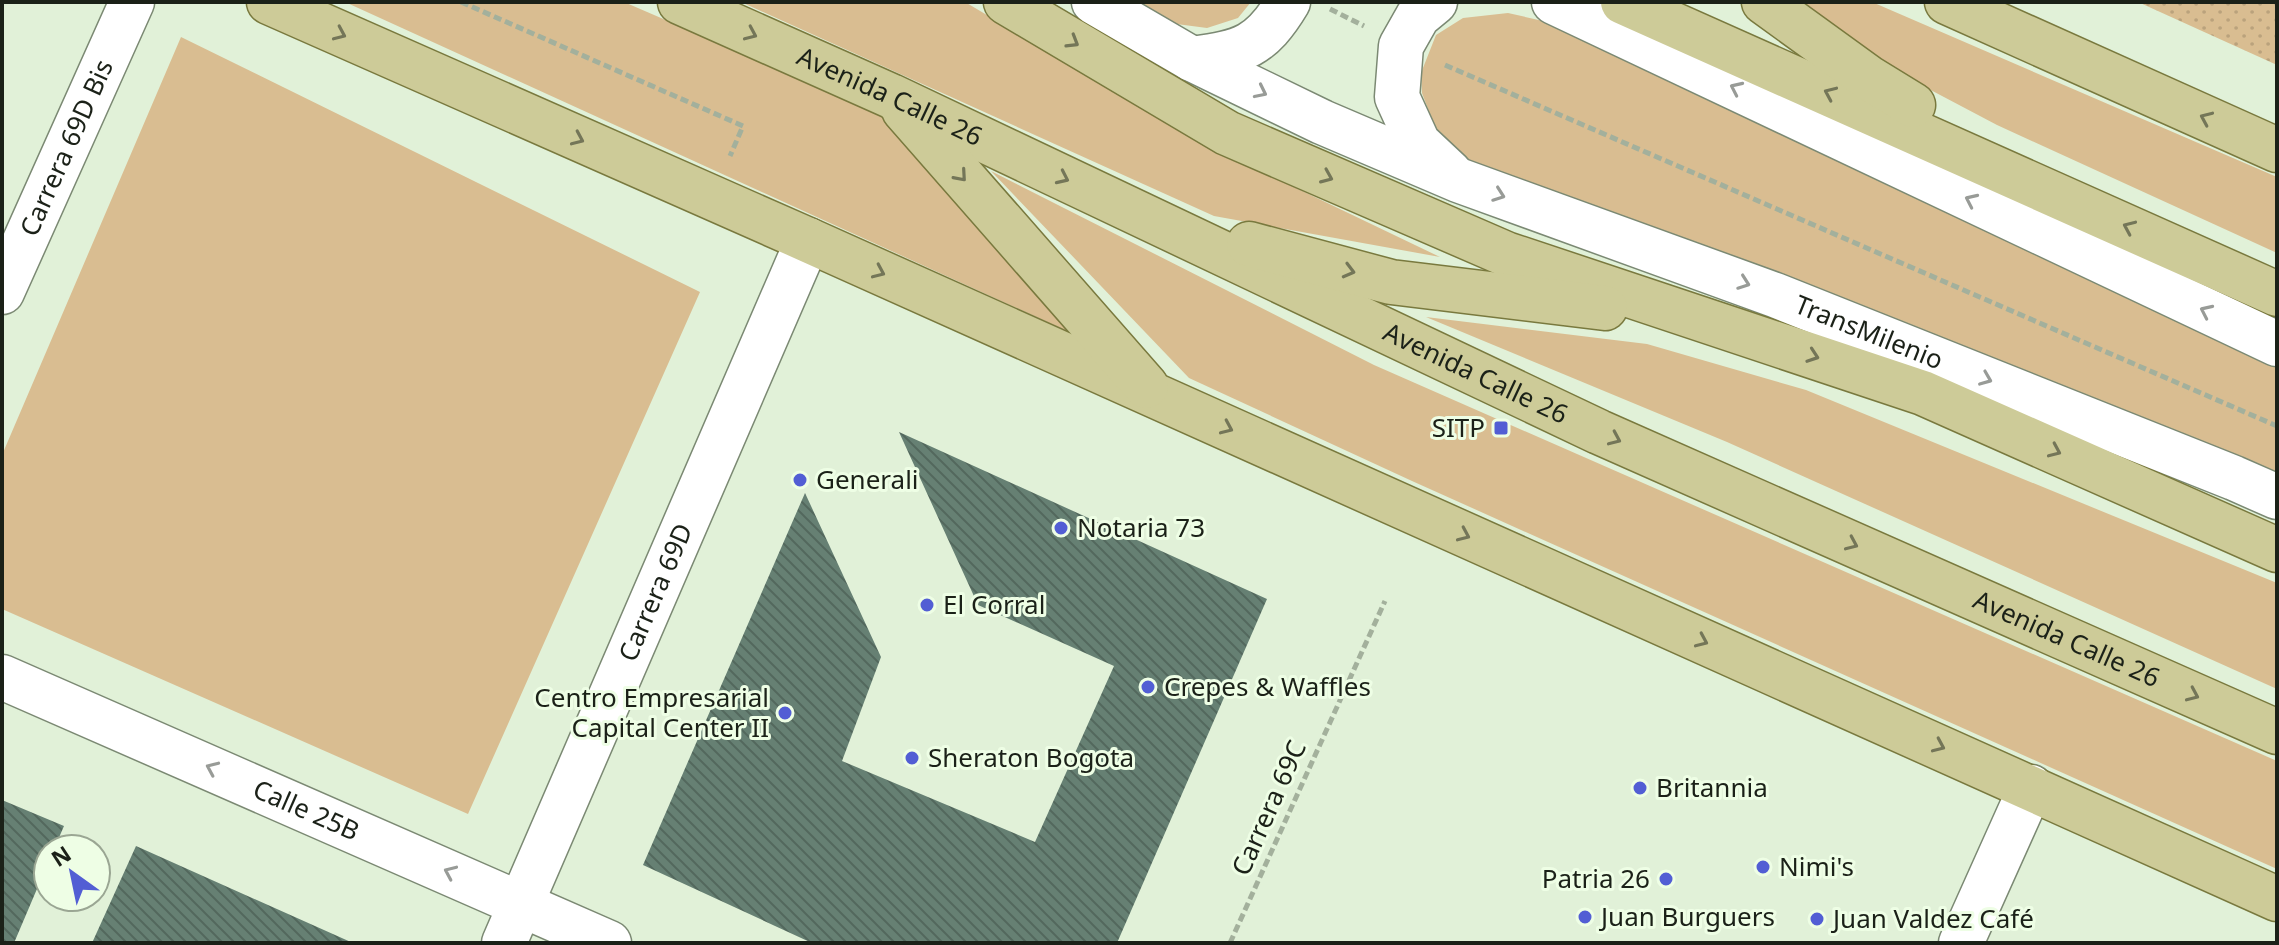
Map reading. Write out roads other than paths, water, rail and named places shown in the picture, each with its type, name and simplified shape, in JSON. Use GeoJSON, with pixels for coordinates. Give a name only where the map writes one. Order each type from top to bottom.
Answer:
{"type":"FeatureCollection","features":[{"type":"Feature","properties":{"kind":"main road"},"geometry":{"type":"LineString","coordinates":[[269,2],[808,240],[2277,899]]}},
{"type":"Feature","properties":{"kind":"main road","name":"Avenida Calle 26"},"geometry":{"type":"LineString","coordinates":[[680,2],[891,96],[1599,432],[2277,732]]}},
{"type":"Feature","properties":{"kind":"main road"},"geometry":{"type":"LineString","coordinates":[[1006,2],[1227,133],[1506,254],[1923,393],[2277,550]]}},
{"type":"Feature","properties":{"kind":"main road"},"geometry":{"type":"LineString","coordinates":[[1623,2],[2277,294]]}},
{"type":"Feature","properties":{"kind":"main road"},"geometry":{"type":"LineString","coordinates":[[1764,2],[1869,78],[2080,205]]}},
{"type":"Feature","properties":{"kind":"main road"},"geometry":{"type":"LineString","coordinates":[[1947,2],[2277,150]]}},
{"type":"Feature","properties":{"kind":"main road"},"geometry":{"type":"LineString","coordinates":[[891,96],[1156,396]]}},
{"type":"Feature","properties":{"kind":"main road"},"geometry":{"type":"LineString","coordinates":[[1139,214],[1391,282],[1567,302],[1739,331]]}},
{"type":"Feature","properties":{"kind":"street","name":"Carrera 69D Bis"},"geometry":{"type":"LineString","coordinates":[[2,292],[132,2]]}},
{"type":"Feature","properties":{"kind":"street","name":"TransMilenio"},"geometry":{"type":"LineString","coordinates":[[1094,2],[1192,59],[1322,122],[1458,180],[1775,295],[2277,497]]}},
{"type":"Feature","properties":{"kind":"street"},"geometry":{"type":"LineString","coordinates":[[1192,59],[1236,53],[1273,28],[1288,2]]}},
{"type":"Feature","properties":{"kind":"street","name":"TransMilenio"},"geometry":{"type":"LineString","coordinates":[[1435,2],[1418,16],[1401,46],[1397,97],[1418,143],[1458,180]]}},
{"type":"Feature","properties":{"kind":"street"},"geometry":{"type":"LineString","coordinates":[[1554,2],[2277,344]]}},
{"type":"Feature","properties":{"kind":"street","name":"Carrera 69D"},"geometry":{"type":"LineString","coordinates":[[504,943],[808,240]]}},
{"type":"Feature","properties":{"kind":"street","name":"Calle 25B"},"geometry":{"type":"LineString","coordinates":[[2,677],[609,943]]}},
{"type":"Feature","properties":{"kind":"street"},"geometry":{"type":"LineString","coordinates":[[1961,943],[2031,787]]}},
{"type":"Feature","properties":{"kind":"place","name":"SITP"},"geometry":{"type":"Point","coordinates":[1501,428]}},
{"type":"Feature","properties":{"kind":"place","name":"Generali"},"geometry":{"type":"Point","coordinates":[800,480]}},
{"type":"Feature","properties":{"kind":"place","name":"Notaria 73"},"geometry":{"type":"Point","coordinates":[1061,528]}},
{"type":"Feature","properties":{"kind":"place","name":"El Corral"},"geometry":{"type":"Point","coordinates":[927,605]}},
{"type":"Feature","properties":{"kind":"place","name":"Crepes & Waffles"},"geometry":{"type":"Point","coordinates":[1148,687]}},
{"type":"Feature","properties":{"kind":"place","name":"Centro Empresarial Capital Center II"},"geometry":{"type":"Point","coordinates":[785,713]}},
{"type":"Feature","properties":{"kind":"place","name":"Sheraton Bogota"},"geometry":{"type":"Point","coordinates":[912,758]}},
{"type":"Feature","properties":{"kind":"place","name":"Britannia"},"geometry":{"type":"Point","coordinates":[1640,788]}},
{"type":"Feature","properties":{"kind":"place","name":"Nimi's"},"geometry":{"type":"Point","coordinates":[1763,867]}},
{"type":"Feature","properties":{"kind":"place","name":"Patria 26"},"geometry":{"type":"Point","coordinates":[1666,879]}},
{"type":"Feature","properties":{"kind":"place","name":"Juan Burguers"},"geometry":{"type":"Point","coordinates":[1585,917]}},
{"type":"Feature","properties":{"kind":"place","name":"Juan Valdez Café"},"geometry":{"type":"Point","coordinates":[1817,919]}}]}
